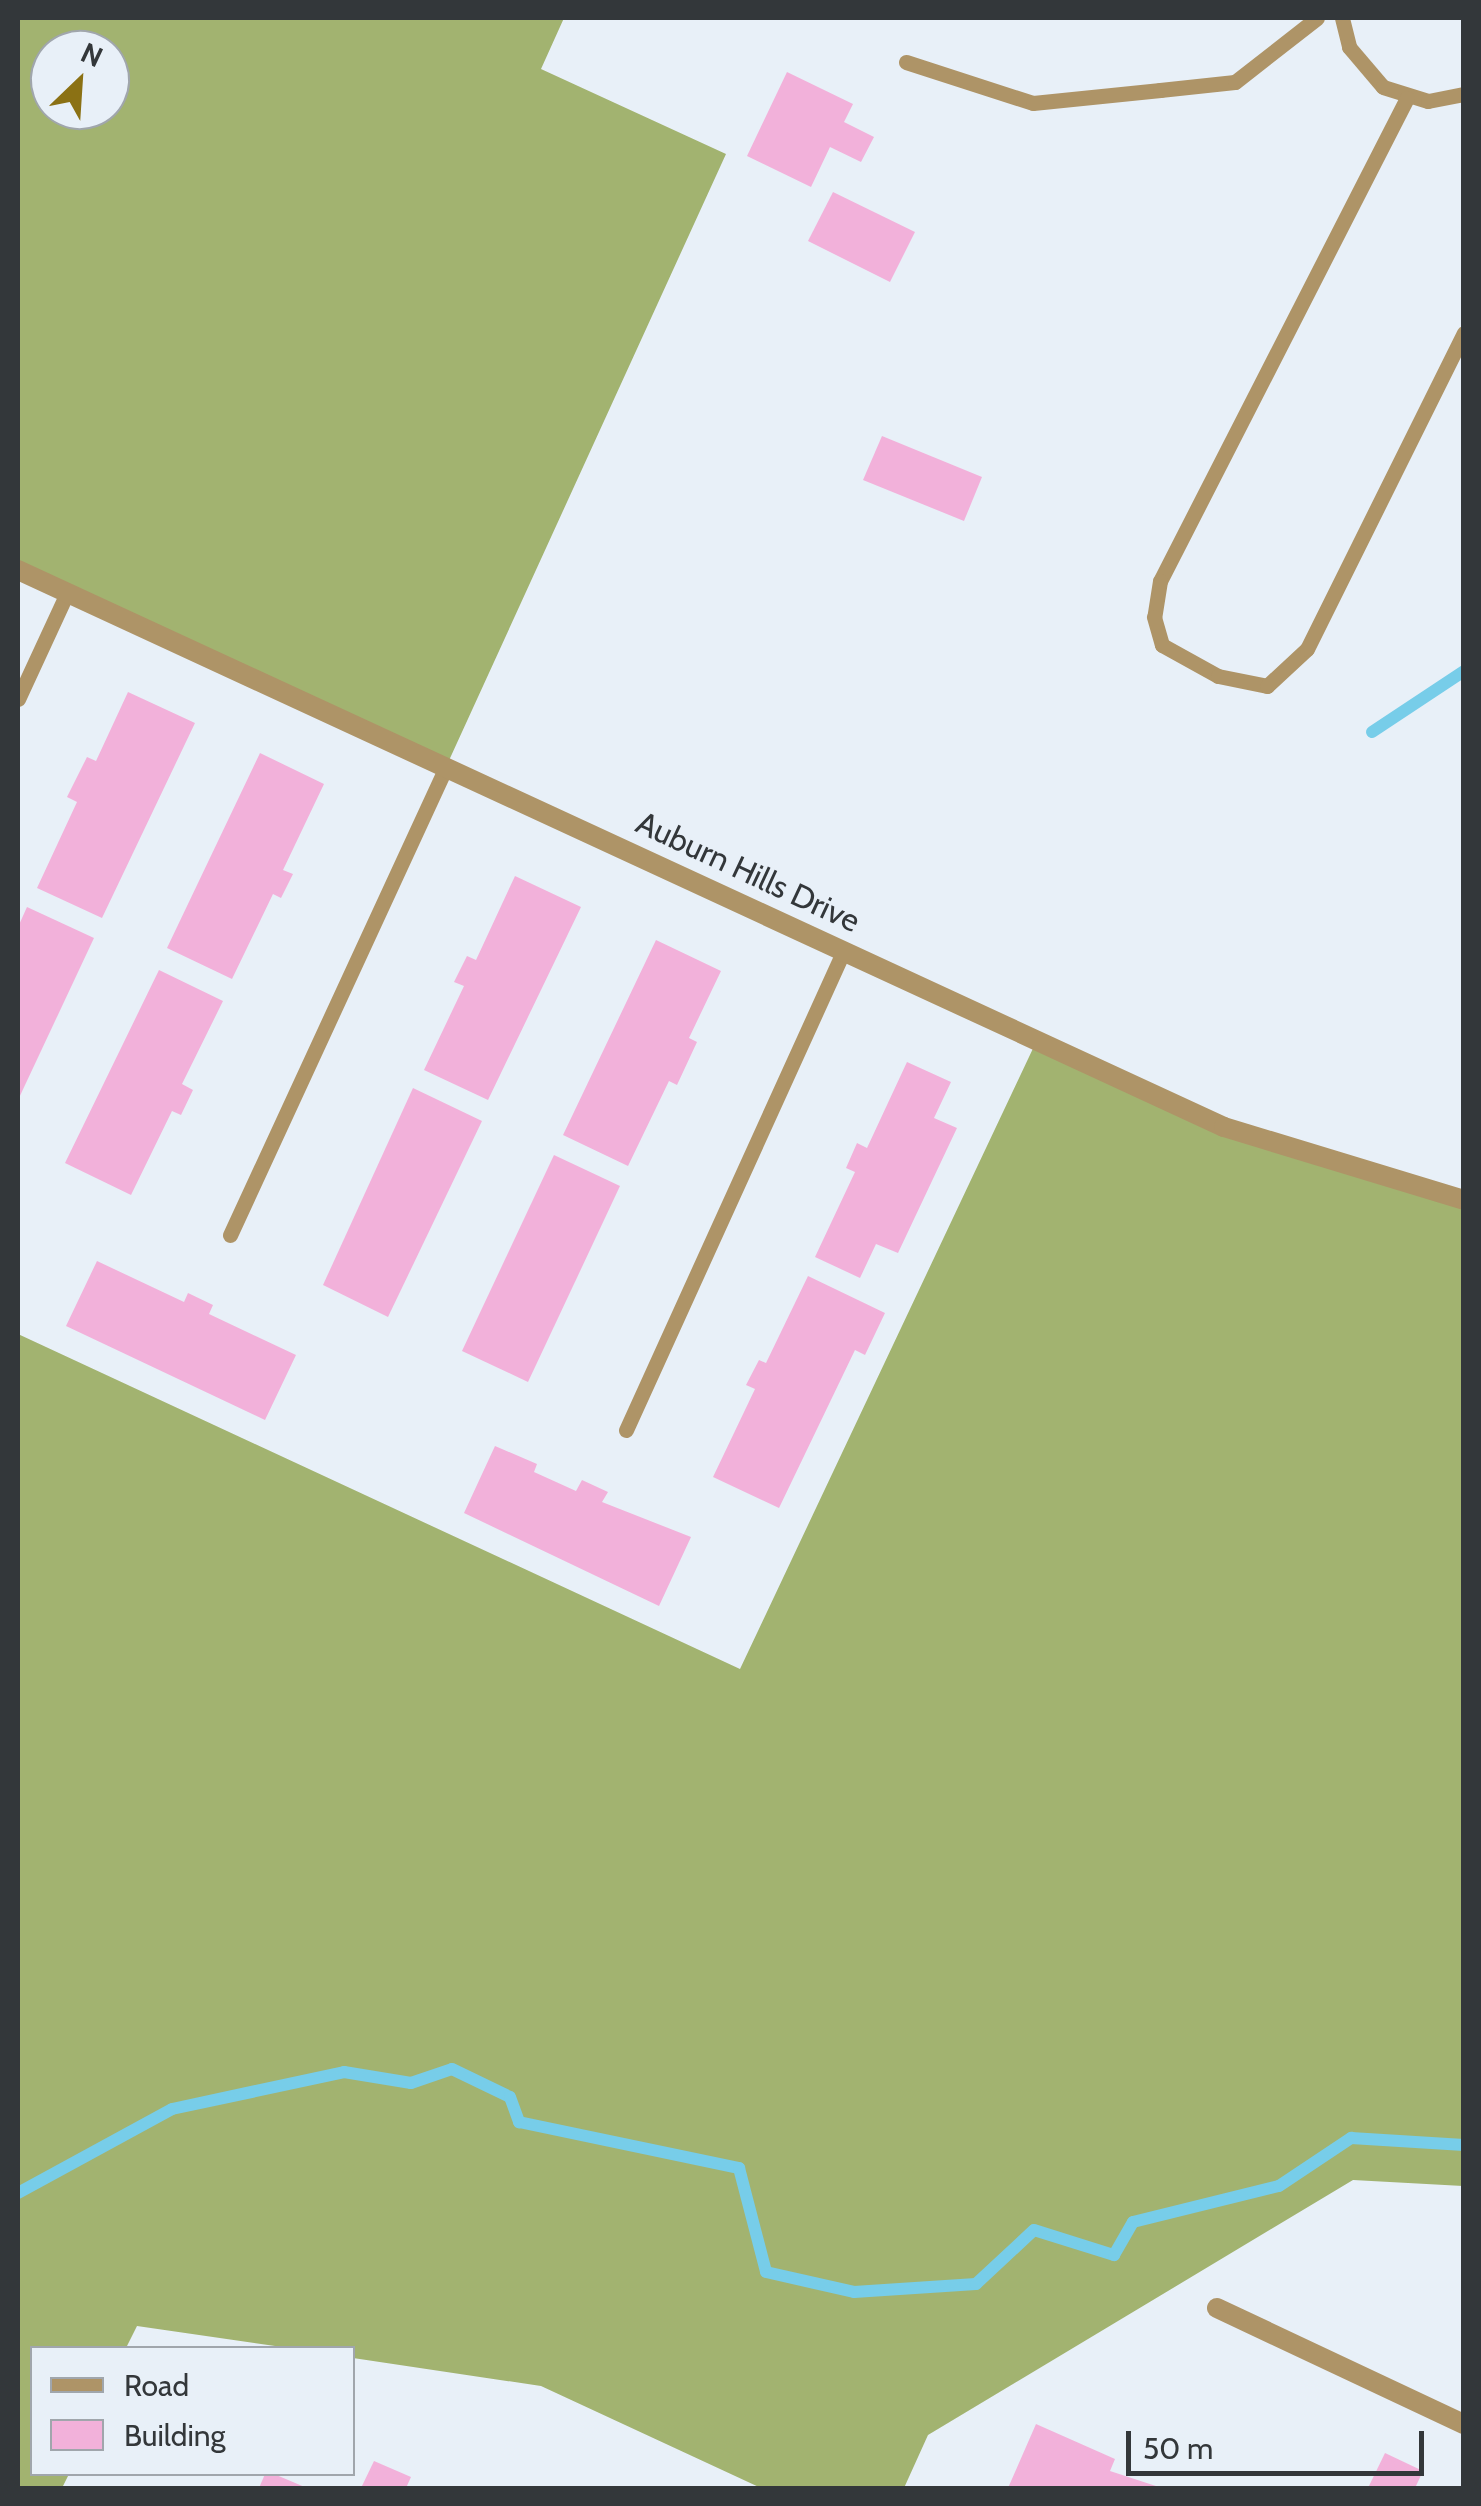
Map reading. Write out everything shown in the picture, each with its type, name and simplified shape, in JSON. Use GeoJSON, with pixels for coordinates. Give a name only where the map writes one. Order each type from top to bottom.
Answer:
{"type":"FeatureCollection","features":[{"type":"Feature","properties":{"kind":"street","name":"Auburn Hills Drive"},"geometry":{"type":"LineString","coordinates":[[18,570],[1224,1127],[1464,1200]]}},
{"type":"Feature","properties":{"kind":"street"},"geometry":{"type":"LineString","coordinates":[[1217,2308],[1464,2424]]}},
{"type":"Feature","properties":{"kind":"lane"},"geometry":{"type":"LineString","coordinates":[[906,62],[1033,103],[1235,82],[1317,18]]}},
{"type":"Feature","properties":{"kind":"lane"},"geometry":{"type":"LineString","coordinates":[[1342,18],[1363,70],[1407,98],[1459,101]]}},
{"type":"Feature","properties":{"kind":"lane"},"geometry":{"type":"LineString","coordinates":[[1407,98],[1160,581],[1154,616],[1162,644],[1218,676],[1267,686],[1307,649],[1464,332]]}},
{"type":"Feature","properties":{"kind":"lane"},"geometry":{"type":"LineString","coordinates":[[18,699],[66,593]]}},
{"type":"Feature","properties":{"kind":"lane"},"geometry":{"type":"LineString","coordinates":[[230,1235],[446,767]]}},
{"type":"Feature","properties":{"kind":"lane"},"geometry":{"type":"LineString","coordinates":[[626,1430],[844,950]]}},
{"type":"Feature","properties":{"kind":"green space"},"geometry":{"type":"Polygon","coordinates":[[[18,18],[564,18],[541,69],[726,154],[446,767],[18,570],[18,18]]]}},
{"type":"Feature","properties":{"kind":"green space"},"geometry":{"type":"Polygon","coordinates":[[[1037,1040],[1224,1127],[1463,1200],[1463,2186],[1353,2180],[928,2435],[904,2488],[761,2488],[541,2386],[355,2358],[355,2346],[275,2346],[137,2326],[127,2346],[30,2346],[30,2476],[68,2476],[62,2488],[18,2488],[18,1334],[740,1669],[1037,1040]]]}},
{"type":"Feature","properties":{"kind":"building"},"geometry":{"type":"Polygon","coordinates":[[[787,72],[853,104],[844,122],[874,137],[861,162],[830,147],[811,187],[747,156],[787,72]]]}},
{"type":"Feature","properties":{"kind":"building"},"geometry":{"type":"Polygon","coordinates":[[[833,192],[915,232],[890,282],[808,241],[833,192]]]}},
{"type":"Feature","properties":{"kind":"building"},"geometry":{"type":"Polygon","coordinates":[[[882,436],[982,477],[964,521],[863,480],[882,436]]]}},
{"type":"Feature","properties":{"kind":"building"},"geometry":{"type":"Polygon","coordinates":[[[128,692],[195,723],[102,918],[37,888],[77,802],[67,797],[87,757],[96,761],[128,692]]]}},
{"type":"Feature","properties":{"kind":"building"},"geometry":{"type":"Polygon","coordinates":[[[260,753],[324,784],[283,870],[293,874],[281,898],[273,894],[232,979],[167,948],[260,753]]]}},
{"type":"Feature","properties":{"kind":"building"},"geometry":{"type":"Polygon","coordinates":[[[515,876],[581,907],[488,1100],[424,1070],[464,986],[454,982],[467,956],[476,960],[515,876]]]}},
{"type":"Feature","properties":{"kind":"building"},"geometry":{"type":"Polygon","coordinates":[[[27,907],[94,938],[18,1100],[18,927],[27,907]]]}},
{"type":"Feature","properties":{"kind":"building"},"geometry":{"type":"Polygon","coordinates":[[[656,940],[721,971],[689,1038],[697,1042],[677,1085],[669,1081],[628,1166],[563,1135],[656,940]]]}},
{"type":"Feature","properties":{"kind":"building"},"geometry":{"type":"Polygon","coordinates":[[[159,970],[223,1001],[182,1084],[193,1090],[181,1115],[172,1111],[131,1195],[65,1163],[159,970]]]}},
{"type":"Feature","properties":{"kind":"building"},"geometry":{"type":"Polygon","coordinates":[[[907,1062],[951,1082],[934,1118],[957,1128],[898,1253],[876,1244],[860,1278],[815,1257],[855,1172],[846,1168],[857,1143],[867,1148],[907,1062]]]}},
{"type":"Feature","properties":{"kind":"building"},"geometry":{"type":"Polygon","coordinates":[[[413,1088],[482,1121],[388,1317],[323,1285],[413,1088]]]}},
{"type":"Feature","properties":{"kind":"building"},"geometry":{"type":"Polygon","coordinates":[[[554,1155],[620,1186],[528,1382],[462,1351],[554,1155]]]}},
{"type":"Feature","properties":{"kind":"building"},"geometry":{"type":"Polygon","coordinates":[[[97,1261],[184,1302],[188,1293],[213,1305],[209,1314],[296,1355],[265,1420],[66,1326],[97,1261]]]}},
{"type":"Feature","properties":{"kind":"building"},"geometry":{"type":"Polygon","coordinates":[[[808,1276],[885,1313],[865,1355],[855,1350],[779,1508],[713,1477],[755,1389],[746,1385],[759,1360],[766,1363],[808,1276]]]}},
{"type":"Feature","properties":{"kind":"building"},"geometry":{"type":"Polygon","coordinates":[[[495,1446],[537,1464],[534,1472],[576,1491],[582,1480],[608,1492],[602,1502],[691,1537],[659,1606],[464,1513],[495,1446]]]}},
{"type":"Feature","properties":{"kind":"building"},"geometry":{"type":"Polygon","coordinates":[[[1036,2424],[1115,2459],[1110,2471],[1162,2488],[1008,2488],[1036,2424]]]}},
{"type":"Feature","properties":{"kind":"building"},"geometry":{"type":"Polygon","coordinates":[[[1385,2453],[1423,2471],[1415,2488],[1368,2488],[1385,2453]]]}},
{"type":"Feature","properties":{"kind":"building"},"geometry":{"type":"Polygon","coordinates":[[[374,2461],[411,2477],[406,2488],[361,2488],[374,2461]]]}},
{"type":"Feature","properties":{"kind":"building"},"geometry":{"type":"Polygon","coordinates":[[[264,2476],[279,2476],[307,2488],[259,2488],[264,2476]]]}},
{"type":"Feature","properties":{"kind":"waterway"},"geometry":{"type":"LineString","coordinates":[[1372,732],[1464,671]]}},
{"type":"Feature","properties":{"kind":"waterway"},"geometry":{"type":"LineString","coordinates":[[18,2193],[172,2109],[344,2072],[411,2083],[452,2069],[510,2097],[519,2122],[739,2168],[766,2272],[854,2292],[976,2284],[1034,2230],[1114,2255],[1133,2222],[1279,2186],[1351,2138],[1464,2145]]}}]}
